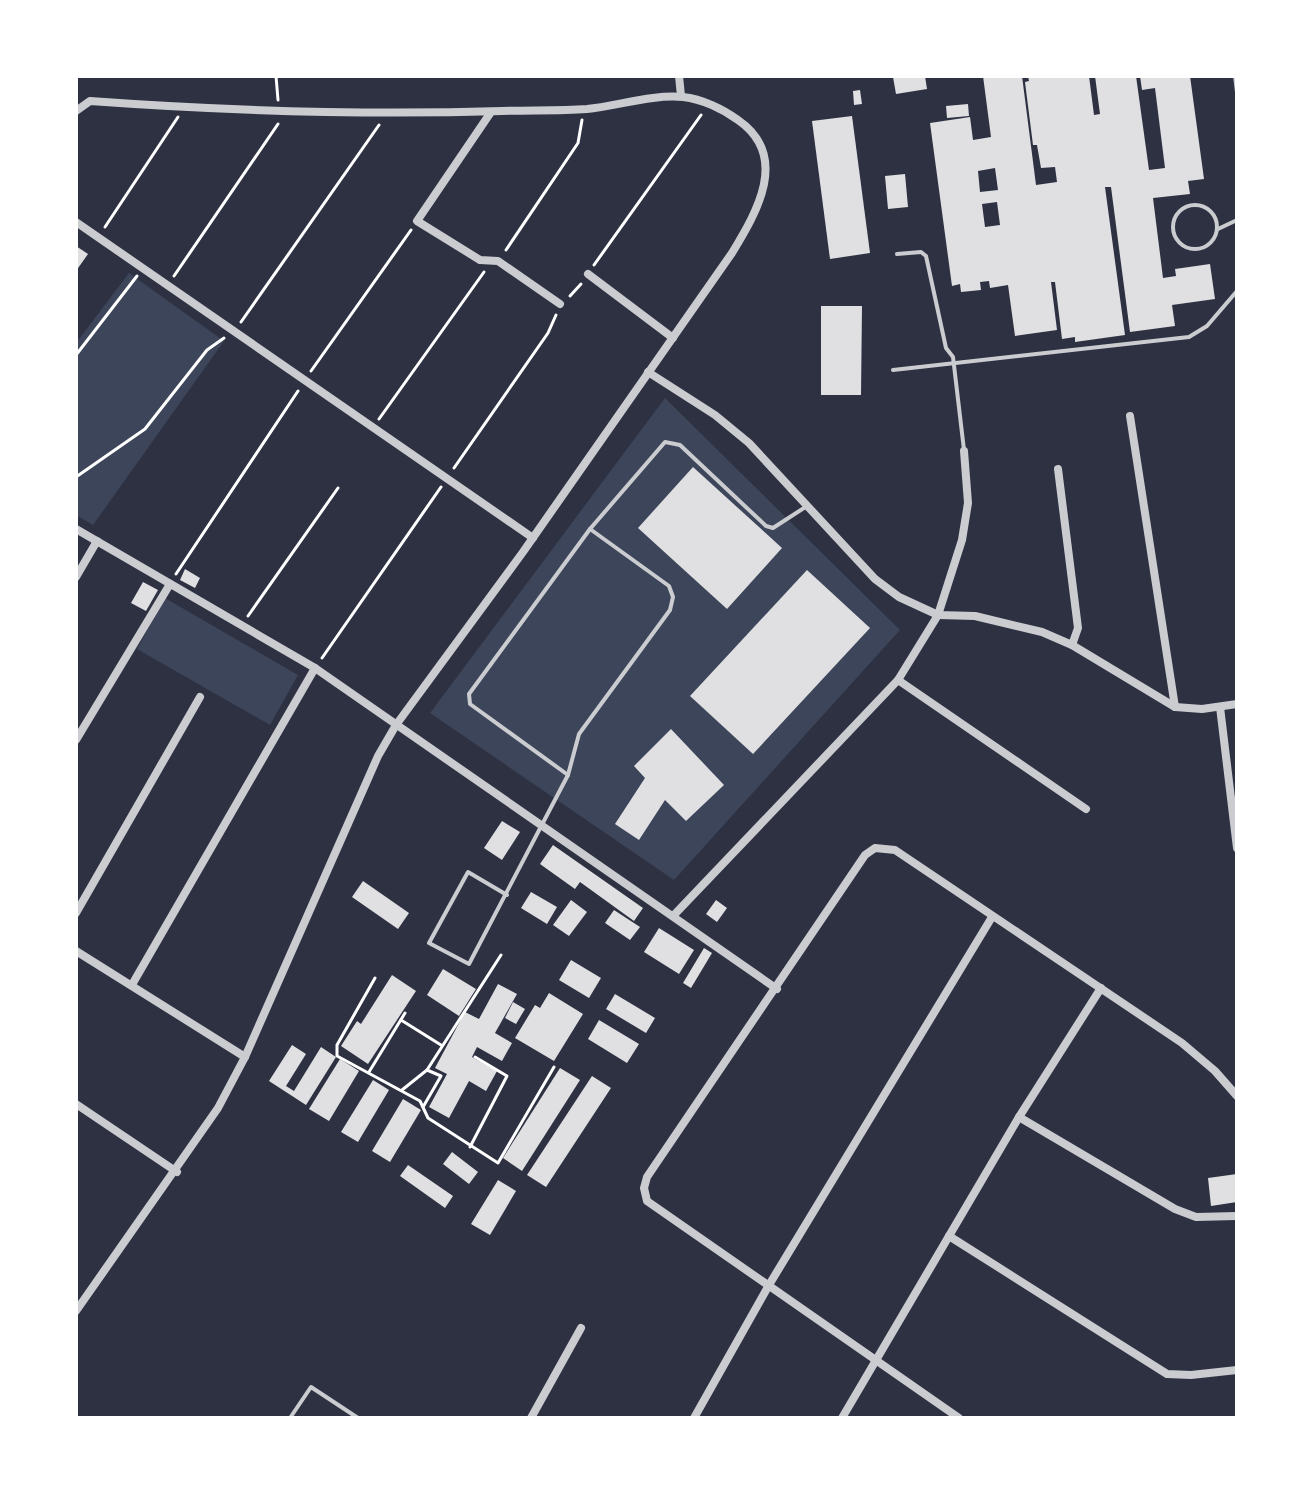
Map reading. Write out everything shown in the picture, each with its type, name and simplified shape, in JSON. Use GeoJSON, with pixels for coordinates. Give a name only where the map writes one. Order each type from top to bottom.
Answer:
{"type":"FeatureCollection","features":[{"type":"Feature","properties":{"kind":"street"},"geometry":{"type":"LineString","coordinates":[[679,76],[681,96]]}},
{"type":"Feature","properties":{"kind":"street"},"geometry":{"type":"LineString","coordinates":[[76,111],[90,101],[279,112],[491,112],[584,109],[681,96],[709,104],[740,121],[758,140],[766,159],[765,189],[760,207],[732,253],[533,538],[396,725],[378,756],[245,1057],[218,1108],[177,1172],[76,1311]]}},
{"type":"Feature","properties":{"kind":"street"},"geometry":{"type":"LineString","coordinates":[[491,112],[417,221],[480,260],[493,261],[560,304]]}},
{"type":"Feature","properties":{"kind":"street"},"geometry":{"type":"LineString","coordinates":[[76,222],[533,538]]}},
{"type":"Feature","properties":{"kind":"street"},"geometry":{"type":"LineString","coordinates":[[588,274],[673,338]]}},
{"type":"Feature","properties":{"kind":"street"},"geometry":{"type":"LineString","coordinates":[[648,372],[715,415],[749,443],[875,579],[899,597],[938,615],[987,618],[1042,632],[1072,645],[1175,707],[1237,704]]}},
{"type":"Feature","properties":{"kind":"street"},"geometry":{"type":"LineString","coordinates":[[1130,416],[1175,707]]}},
{"type":"Feature","properties":{"kind":"street"},"geometry":{"type":"LineString","coordinates":[[674,915],[898,680],[938,615],[962,540],[968,503],[964,451]]}},
{"type":"Feature","properties":{"kind":"street"},"geometry":{"type":"LineString","coordinates":[[1058,469],[1078,628],[1072,645]]}},
{"type":"Feature","properties":{"kind":"street"},"geometry":{"type":"LineString","coordinates":[[76,529],[315,668],[777,989]]}},
{"type":"Feature","properties":{"kind":"street"},"geometry":{"type":"LineString","coordinates":[[76,577],[97,541]]}},
{"type":"Feature","properties":{"kind":"street"},"geometry":{"type":"LineString","coordinates":[[76,740],[170,584]]}},
{"type":"Feature","properties":{"kind":"street"},"geometry":{"type":"LineString","coordinates":[[133,983],[315,668]]}},
{"type":"Feature","properties":{"kind":"street"},"geometry":{"type":"LineString","coordinates":[[898,680],[1086,809]]}},
{"type":"Feature","properties":{"kind":"street"},"geometry":{"type":"LineString","coordinates":[[76,913],[200,697]]}},
{"type":"Feature","properties":{"kind":"street"},"geometry":{"type":"LineString","coordinates":[[1220,707],[1237,848]]}},
{"type":"Feature","properties":{"kind":"street"},"geometry":{"type":"LineString","coordinates":[[959,1418],[647,1201],[644,1188],[647,1177],[865,855],[875,848],[895,850],[1182,1043],[1215,1071],[1237,1096]]}},
{"type":"Feature","properties":{"kind":"street"},"geometry":{"type":"LineString","coordinates":[[694,1418],[769,1285],[992,917]]}},
{"type":"Feature","properties":{"kind":"street"},"geometry":{"type":"LineString","coordinates":[[76,951],[133,983],[245,1057]]}},
{"type":"Feature","properties":{"kind":"street"},"geometry":{"type":"LineString","coordinates":[[842,1418],[1019,1117],[1101,988]]}},
{"type":"Feature","properties":{"kind":"street"},"geometry":{"type":"LineString","coordinates":[[76,1104],[177,1172]]}},
{"type":"Feature","properties":{"kind":"street"},"geometry":{"type":"LineString","coordinates":[[1019,1117],[1175,1209],[1196,1217],[1237,1216]]}},
{"type":"Feature","properties":{"kind":"street"},"geometry":{"type":"LineString","coordinates":[[949,1236],[1167,1374],[1237,1370]]}},
{"type":"Feature","properties":{"kind":"street"},"geometry":{"type":"LineString","coordinates":[[531,1418],[581,1328]]}},
{"type":"Feature","properties":{"kind":"lane"},"geometry":{"type":"LineString","coordinates":[[1235,76],[1237,92]]}},
{"type":"Feature","properties":{"kind":"lane"},"geometry":{"type":"LineString","coordinates":[[1218,229],[1210,210],[1197,204],[1184,207],[1173,225],[1176,238],[1193,249],[1212,242],[1218,229],[1237,220]]}},
{"type":"Feature","properties":{"kind":"lane"},"geometry":{"type":"LineString","coordinates":[[897,254],[921,252],[926,256],[946,348],[954,365],[964,451]]}},
{"type":"Feature","properties":{"kind":"lane"},"geometry":{"type":"LineString","coordinates":[[893,370],[1189,337],[1207,326],[1237,291]]}},
{"type":"Feature","properties":{"kind":"lane"},"geometry":{"type":"LineString","coordinates":[[568,775],[470,704],[469,694],[590,529],[665,442],[680,445],[766,526],[773,528],[782,525],[807,506]]}},
{"type":"Feature","properties":{"kind":"lane"},"geometry":{"type":"LineString","coordinates":[[507,895],[468,872],[429,943],[469,964],[507,895],[568,775],[579,734],[670,610],[673,597],[669,586],[590,529]]}},
{"type":"Feature","properties":{"kind":"lane"},"geometry":{"type":"LineString","coordinates":[[290,1418],[311,1387],[358,1418]]}},
{"type":"Feature","properties":{"kind":"path"},"geometry":{"type":"LineString","coordinates":[[168,285],[278,123],[276,76]]}},
{"type":"Feature","properties":{"kind":"path"},"geometry":{"type":"LineString","coordinates":[[560,304],[588,274],[709,104]]}},
{"type":"Feature","properties":{"kind":"path"},"geometry":{"type":"LineString","coordinates":[[98,237],[177,119],[179,107]]}},
{"type":"Feature","properties":{"kind":"path"},"geometry":{"type":"LineString","coordinates":[[372,429],[578,143],[584,109]]}},
{"type":"Feature","properties":{"kind":"path"},"geometry":{"type":"LineString","coordinates":[[76,477],[145,429],[207,350],[235,330],[378,129],[381,114]]}},
{"type":"Feature","properties":{"kind":"path"},"geometry":{"type":"LineString","coordinates":[[170,584],[304,381],[417,221]]}},
{"type":"Feature","properties":{"kind":"path"},"geometry":{"type":"LineString","coordinates":[[76,355],[143,268]]}},
{"type":"Feature","properties":{"kind":"path"},"geometry":{"type":"LineString","coordinates":[[241,625],[338,488]]}},
{"type":"Feature","properties":{"kind":"path"},"geometry":{"type":"LineString","coordinates":[[402,1090],[427,1070],[501,955]]}},
{"type":"Feature","properties":{"kind":"path"},"geometry":{"type":"LineString","coordinates":[[375,978],[337,1045],[337,1056],[420,1101],[428,1118],[498,1163],[554,1067]]}},
{"type":"Feature","properties":{"kind":"path"},"geometry":{"type":"LineString","coordinates":[[369,1072],[405,1013]]}},
{"type":"Feature","properties":{"kind":"path"},"geometry":{"type":"LineString","coordinates":[[401,1020],[441,1045]]}},
{"type":"Feature","properties":{"kind":"path"},"geometry":{"type":"LineString","coordinates":[[470,1147],[507,1076],[475,1057]]}},
{"type":"Feature","properties":{"kind":"path"},"geometry":{"type":"LineString","coordinates":[[423,1107],[441,1076],[427,1070]]}},
{"type":"Feature","properties":{"kind":"shaded area"},"geometry":{"type":"Polygon","coordinates":[[[129,273],[224,341],[93,525],[76,515],[76,343],[129,273]]]}},
{"type":"Feature","properties":{"kind":"shaded area"},"geometry":{"type":"Polygon","coordinates":[[[665,398],[900,630],[674,880],[430,713],[665,398]]]}},
{"type":"Feature","properties":{"kind":"shaded area"},"geometry":{"type":"Polygon","coordinates":[[[165,598],[298,675],[270,725],[137,649],[165,598]]]}},
{"type":"Feature","properties":{"kind":"building"},"geometry":{"type":"Polygon","coordinates":[[[925,76],[927,89],[896,94],[893,77],[925,76]]]}},
{"type":"Feature","properties":{"kind":"building"},"geometry":{"type":"Polygon","coordinates":[[[983,76],[1022,76],[1036,185],[1057,182],[1055,167],[1041,168],[1037,145],[1033,145],[1025,82],[1029,81],[1028,76],[1089,76],[1094,115],[1100,114],[1095,76],[1136,76],[1149,170],[1165,168],[1155,88],[1142,90],[1140,76],[1190,76],[1204,179],[1188,181],[1190,194],[1153,198],[1163,278],[1176,276],[1175,269],[1210,264],[1215,299],[1172,305],[1175,326],[1130,332],[1111,187],[1105,187],[1125,335],[1075,342],[1075,337],[1062,339],[1055,282],[1051,282],[1057,330],[1015,336],[1008,285],[990,288],[989,281],[980,282],[981,290],[961,292],[960,284],[952,286],[930,123],[970,117],[973,140],[991,137],[983,76]],[[995,168],[978,171],[980,192],[998,190],[995,168]],[[997,202],[982,204],[985,227],[1000,225],[997,202]]]}},
{"type":"Feature","properties":{"kind":"building"},"geometry":{"type":"Polygon","coordinates":[[[860,90],[862,104],[854,105],[853,91],[860,90]]]}},
{"type":"Feature","properties":{"kind":"building"},"geometry":{"type":"Polygon","coordinates":[[[968,104],[969,116],[947,118],[946,106],[968,104]]]}},
{"type":"Feature","properties":{"kind":"building"},"geometry":{"type":"Polygon","coordinates":[[[852,116],[870,253],[830,259],[812,121],[852,116]]]}},
{"type":"Feature","properties":{"kind":"building"},"geometry":{"type":"Polygon","coordinates":[[[905,174],[908,207],[888,209],[885,176],[905,174]]]}},
{"type":"Feature","properties":{"kind":"building"},"geometry":{"type":"Polygon","coordinates":[[[76,246],[88,254],[76,271],[76,246]]]}},
{"type":"Feature","properties":{"kind":"building"},"geometry":{"type":"Polygon","coordinates":[[[821,306],[862,306],[861,395],[821,395],[821,306]]]}},
{"type":"Feature","properties":{"kind":"building"},"geometry":{"type":"Polygon","coordinates":[[[693,467],[782,548],[727,609],[638,528],[693,467]]]}},
{"type":"Feature","properties":{"kind":"building"},"geometry":{"type":"Polygon","coordinates":[[[185,569],[200,578],[195,588],[180,580],[185,569]]]}},
{"type":"Feature","properties":{"kind":"building"},"geometry":{"type":"Polygon","coordinates":[[[807,570],[870,628],[753,754],[690,696],[807,570]]]}},
{"type":"Feature","properties":{"kind":"building"},"geometry":{"type":"Polygon","coordinates":[[[143,582],[158,590],[146,611],[131,603],[143,582]]]}},
{"type":"Feature","properties":{"kind":"building"},"geometry":{"type":"Polygon","coordinates":[[[671,729],[724,785],[686,821],[665,800],[639,840],[615,824],[645,778],[634,766],[671,729]]]}},
{"type":"Feature","properties":{"kind":"building"},"geometry":{"type":"Polygon","coordinates":[[[502,821],[520,832],[502,860],[484,848],[502,821]]]}},
{"type":"Feature","properties":{"kind":"building"},"geometry":{"type":"Polygon","coordinates":[[[553,845],[643,908],[634,921],[580,882],[575,889],[540,864],[553,845]]]}},
{"type":"Feature","properties":{"kind":"building"},"geometry":{"type":"Polygon","coordinates":[[[363,881],[409,913],[398,929],[352,897],[363,881]]]}},
{"type":"Feature","properties":{"kind":"building"},"geometry":{"type":"Polygon","coordinates":[[[531,892],[557,907],[547,924],[521,908],[531,892]]]}},
{"type":"Feature","properties":{"kind":"building"},"geometry":{"type":"Polygon","coordinates":[[[571,900],[587,912],[569,936],[553,925],[571,900]]]}},
{"type":"Feature","properties":{"kind":"building"},"geometry":{"type":"Polygon","coordinates":[[[716,900],[727,908],[717,922],[706,914],[716,900]]]}},
{"type":"Feature","properties":{"kind":"building"},"geometry":{"type":"Polygon","coordinates":[[[614,910],[640,927],[630,940],[605,923],[614,910]]]}},
{"type":"Feature","properties":{"kind":"building"},"geometry":{"type":"Polygon","coordinates":[[[659,928],[694,950],[679,974],[644,952],[659,928]]]}},
{"type":"Feature","properties":{"kind":"building"},"geometry":{"type":"Polygon","coordinates":[[[704,948],[712,953],[691,988],[683,983],[704,948]]]}},
{"type":"Feature","properties":{"kind":"building"},"geometry":{"type":"Polygon","coordinates":[[[571,960],[601,978],[589,998],[559,980],[571,960]]]}},
{"type":"Feature","properties":{"kind":"building"},"geometry":{"type":"Polygon","coordinates":[[[443,969],[476,989],[459,1016],[427,995],[443,969]]]}},
{"type":"Feature","properties":{"kind":"building"},"geometry":{"type":"Polygon","coordinates":[[[392,975],[416,991],[368,1064],[341,1046],[357,1021],[361,1024],[392,975]]]}},
{"type":"Feature","properties":{"kind":"building"},"geometry":{"type":"Polygon","coordinates":[[[498,984],[517,994],[495,1033],[512,1043],[502,1061],[477,1047],[472,1057],[497,1071],[486,1091],[469,1081],[449,1118],[429,1107],[447,1074],[435,1068],[465,1012],[479,1019],[498,984]]]}},
{"type":"Feature","properties":{"kind":"building"},"geometry":{"type":"Polygon","coordinates":[[[549,993],[583,1014],[554,1061],[515,1038],[535,1005],[540,1008],[549,993]]]}},
{"type":"Feature","properties":{"kind":"building"},"geometry":{"type":"Polygon","coordinates":[[[615,994],[655,1018],[646,1033],[606,1009],[615,994]]]}},
{"type":"Feature","properties":{"kind":"building"},"geometry":{"type":"Polygon","coordinates":[[[513,1002],[525,1009],[516,1024],[505,1018],[513,1002]]]}},
{"type":"Feature","properties":{"kind":"building"},"geometry":{"type":"Polygon","coordinates":[[[599,1020],[639,1044],[627,1063],[588,1039],[599,1020]]]}},
{"type":"Feature","properties":{"kind":"building"},"geometry":{"type":"Polygon","coordinates":[[[292,1045],[306,1054],[286,1086],[294,1091],[321,1047],[336,1057],[306,1105],[269,1081],[292,1045]]]}},
{"type":"Feature","properties":{"kind":"building"},"geometry":{"type":"Polygon","coordinates":[[[340,1059],[359,1071],[329,1121],[309,1109],[340,1059]]]}},
{"type":"Feature","properties":{"kind":"building"},"geometry":{"type":"Polygon","coordinates":[[[560,1068],[580,1080],[522,1171],[503,1158],[560,1068]]]}},
{"type":"Feature","properties":{"kind":"building"},"geometry":{"type":"Polygon","coordinates":[[[592,1076],[611,1088],[546,1187],[527,1175],[592,1076]]]}},
{"type":"Feature","properties":{"kind":"building"},"geometry":{"type":"Polygon","coordinates":[[[373,1080],[389,1090],[358,1142],[341,1132],[373,1080]]]}},
{"type":"Feature","properties":{"kind":"building"},"geometry":{"type":"Polygon","coordinates":[[[403,1099],[421,1110],[390,1162],[372,1151],[403,1099]]]}},
{"type":"Feature","properties":{"kind":"building"},"geometry":{"type":"Polygon","coordinates":[[[452,1152],[478,1172],[469,1184],[443,1164],[452,1152]]]}},
{"type":"Feature","properties":{"kind":"building"},"geometry":{"type":"Polygon","coordinates":[[[408,1165],[453,1196],[445,1208],[400,1176],[408,1165]]]}},
{"type":"Feature","properties":{"kind":"building"},"geometry":{"type":"Polygon","coordinates":[[[1237,1174],[1237,1202],[1211,1206],[1208,1178],[1237,1174]]]}},
{"type":"Feature","properties":{"kind":"building"},"geometry":{"type":"Polygon","coordinates":[[[498,1180],[516,1191],[490,1235],[471,1224],[498,1180]]]}}]}
